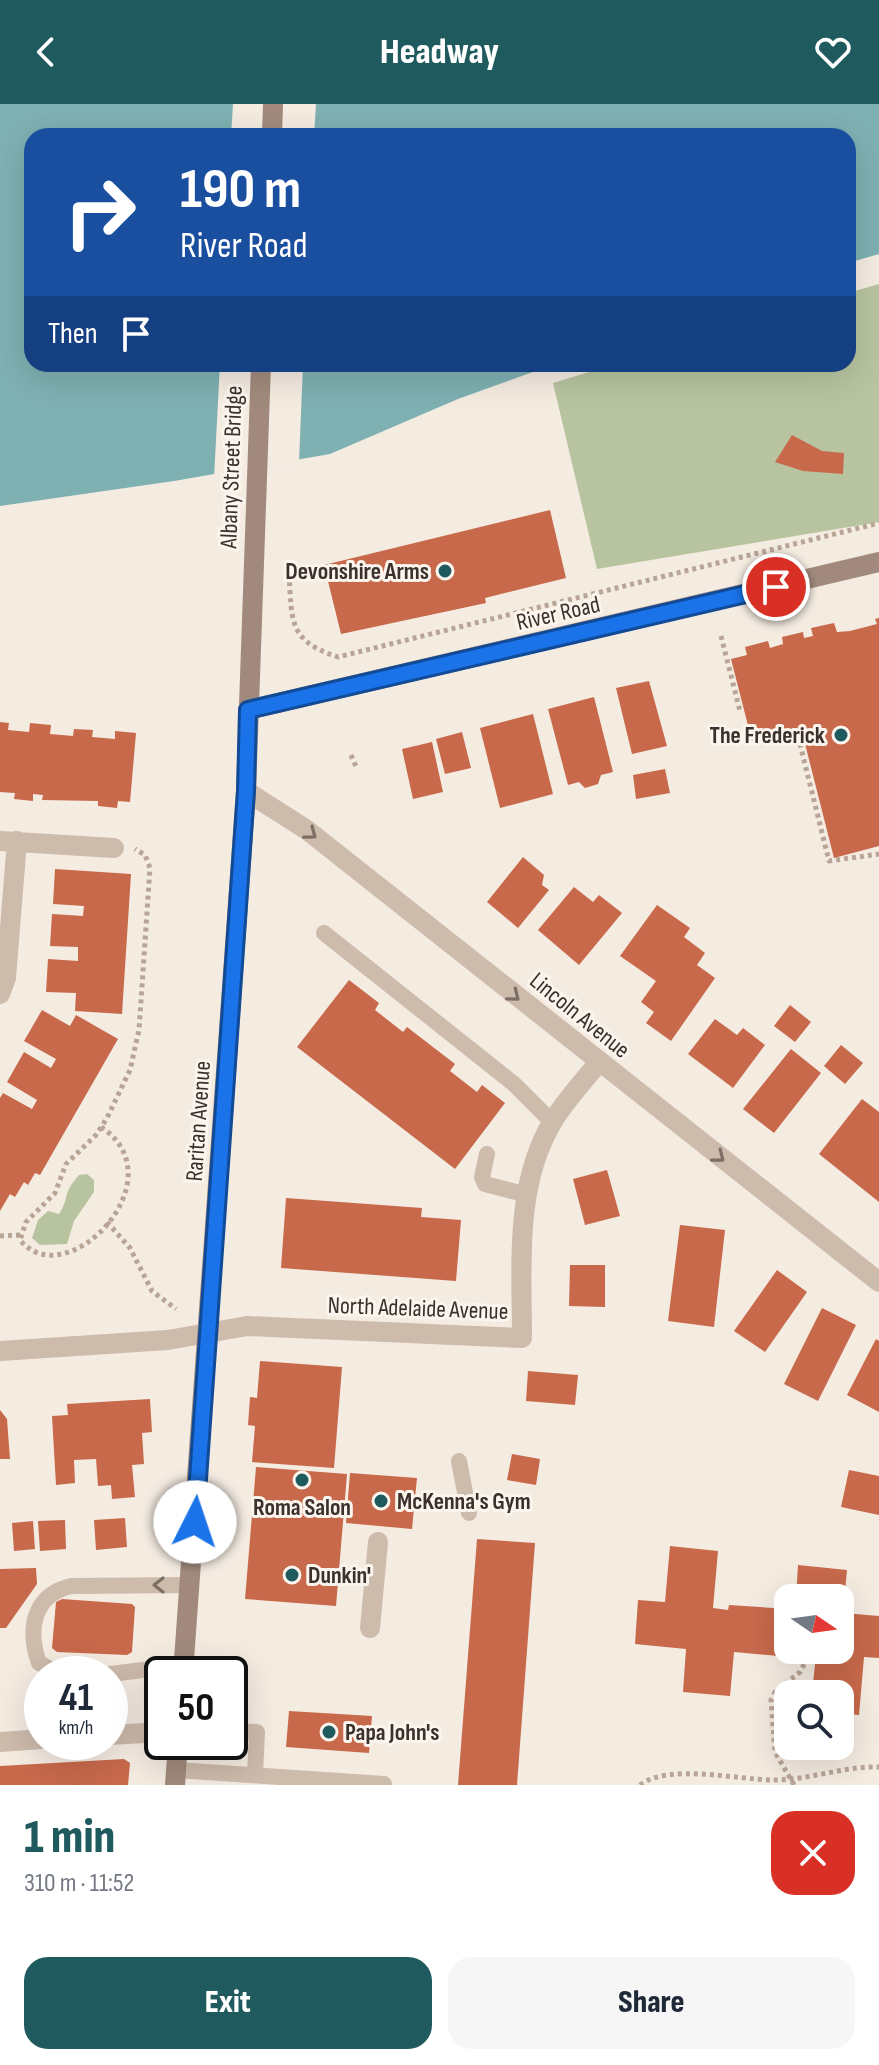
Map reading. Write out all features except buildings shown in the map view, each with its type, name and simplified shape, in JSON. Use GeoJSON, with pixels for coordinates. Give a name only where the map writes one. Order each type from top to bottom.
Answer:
{"type":"FeatureCollection","features":[{"type":"Feature","properties":{"kind":"main road"},"geometry":{"type":"LineString","coordinates":[[272,128],[273,104]]}},
{"type":"Feature","properties":{"kind":"main road","name":"Albany Street Bridge"},"geometry":{"type":"LineString","coordinates":[[253,572],[261,372]]}},
{"type":"Feature","properties":{"kind":"main road","name":"River Road"},"geometry":{"type":"LineString","coordinates":[[248,710],[879,562]]}},
{"type":"Feature","properties":{"kind":"main road","name":"Raritan Avenue"},"geometry":{"type":"LineString","coordinates":[[185,1656],[246,791],[253,572]]}},
{"type":"Feature","properties":{"kind":"street","name":"Lincoln Avenue"},"geometry":{"type":"LineString","coordinates":[[246,791],[307,830],[879,1282]]}},
{"type":"Feature","properties":{"kind":"street"},"geometry":{"type":"LineString","coordinates":[[0,994],[6,978],[9,841],[114,848]]}},
{"type":"Feature","properties":{"kind":"street","name":"North Adelaide Avenue"},"geometry":{"type":"LineString","coordinates":[[209,1332],[247,1326],[522,1338],[522,1227],[533,1171],[552,1122],[598,1063]]}},
{"type":"Feature","properties":{"kind":"street"},"geometry":{"type":"LineString","coordinates":[[0,1351],[168,1340],[209,1332]]}},
{"type":"Feature","properties":{"kind":"street"},"geometry":{"type":"LineString","coordinates":[[370,1628],[378,1542]]}},
{"type":"Feature","properties":{"kind":"street"},"geometry":{"type":"LineString","coordinates":[[0,1742],[24,1740]]}},
{"type":"Feature","properties":{"kind":"lane"},"geometry":{"type":"LineString","coordinates":[[324,933],[514,1084],[552,1122]]}},
{"type":"Feature","properties":{"kind":"lane"},"geometry":{"type":"LineString","coordinates":[[487,1154],[482,1177],[485,1184],[528,1195]]}},
{"type":"Feature","properties":{"kind":"lane"},"geometry":{"type":"LineString","coordinates":[[459,1461],[469,1513]]}},
{"type":"Feature","properties":{"kind":"lane"},"geometry":{"type":"LineString","coordinates":[[37,1656],[33,1645],[34,1618],[44,1598],[56,1589],[71,1586],[190,1585]]}},
{"type":"Feature","properties":{"kind":"lane"},"geometry":{"type":"LineString","coordinates":[[248,1732],[257,1732],[255,1774]]}},
{"type":"Feature","properties":{"kind":"lane"},"geometry":{"type":"LineString","coordinates":[[175,1778],[255,1774],[384,1784]]}},
{"type":"Feature","properties":{"kind":"path"},"geometry":{"type":"LineString","coordinates":[[289,574],[293,626],[310,648],[338,657],[879,523]]}},
{"type":"Feature","properties":{"kind":"path"},"geometry":{"type":"LineString","coordinates":[[721,636],[740,711]]}},
{"type":"Feature","properties":{"kind":"path"},"geometry":{"type":"LineString","coordinates":[[798,736],[829,861],[879,854]]}},
{"type":"Feature","properties":{"kind":"path"},"geometry":{"type":"LineString","coordinates":[[351,755],[357,769]]}},
{"type":"Feature","properties":{"kind":"path"},"geometry":{"type":"LineString","coordinates":[[101,1127],[120,1145],[130,1171],[130,1182],[121,1203],[107,1222],[79,1248],[58,1257],[36,1253],[23,1244],[21,1235],[26,1222],[55,1193],[66,1164],[96,1135],[107,1118],[126,1081],[135,1050],[150,868],[141,852],[114,848]]}},
{"type":"Feature","properties":{"kind":"path"},"geometry":{"type":"LineString","coordinates":[[107,1222],[130,1248],[152,1291],[176,1309]]}},
{"type":"Feature","properties":{"kind":"path"},"geometry":{"type":"LineString","coordinates":[[0,1236],[21,1235]]}},
{"type":"Feature","properties":{"kind":"path"},"geometry":{"type":"LineString","coordinates":[[792,1782],[775,1752],[771,1700],[775,1692],[800,1672],[804,1664]]}},
{"type":"Feature","properties":{"kind":"path"},"geometry":{"type":"LineString","coordinates":[[640,1785],[669,1774],[792,1782],[847,1767],[879,1767]]}},
{"type":"Feature","properties":{"kind":"green space"},"geometry":{"type":"Polygon","coordinates":[[[879,284],[879,522],[597,569],[553,383],[589,372],[856,372],[856,291],[879,284]]]}},
{"type":"Feature","properties":{"kind":"green space"},"geometry":{"type":"Polygon","coordinates":[[[87,1174],[94,1180],[94,1192],[74,1221],[67,1244],[40,1245],[32,1238],[38,1220],[48,1211],[59,1214],[74,1181],[79,1175],[87,1174]]]}},
{"type":"Feature","properties":{"kind":"water"},"geometry":{"type":"Polygon","coordinates":[[[0,104],[879,104],[879,254],[856,261],[856,128],[24,128],[24,372],[533,372],[458,399],[330,454],[0,506],[0,104]]]}},
{"type":"Feature","properties":{"kind":"pier"},"geometry":{"type":"Polygon","coordinates":[[[233,104],[316,104],[314,128],[232,128],[233,104]]]}},
{"type":"Feature","properties":{"kind":"pier"},"geometry":{"type":"Polygon","coordinates":[[[220,372],[303,372],[299,463],[214,478],[220,372]]]}},
{"type":"Feature","properties":{"kind":"place","name":"Devonshire Arms"},"geometry":{"type":"Point","coordinates":[445,571]}},
{"type":"Feature","properties":{"kind":"place","name":"The Frederick"},"geometry":{"type":"Point","coordinates":[841,735]}},
{"type":"Feature","properties":{"kind":"place","name":"Roma Salon"},"geometry":{"type":"Point","coordinates":[302,1480]}},
{"type":"Feature","properties":{"kind":"place","name":"McKenna's Gym"},"geometry":{"type":"Point","coordinates":[381,1501]}},
{"type":"Feature","properties":{"kind":"place","name":"Dunkin'"},"geometry":{"type":"Point","coordinates":[292,1575]}},
{"type":"Feature","properties":{"kind":"place","name":"Papa John's"},"geometry":{"type":"Point","coordinates":[329,1732]}},
{"type":"Feature","properties":{"kind":"route"},"geometry":{"type":"LineString","coordinates":[[195,1522],[246,791],[248,710],[776,587]]}}]}
